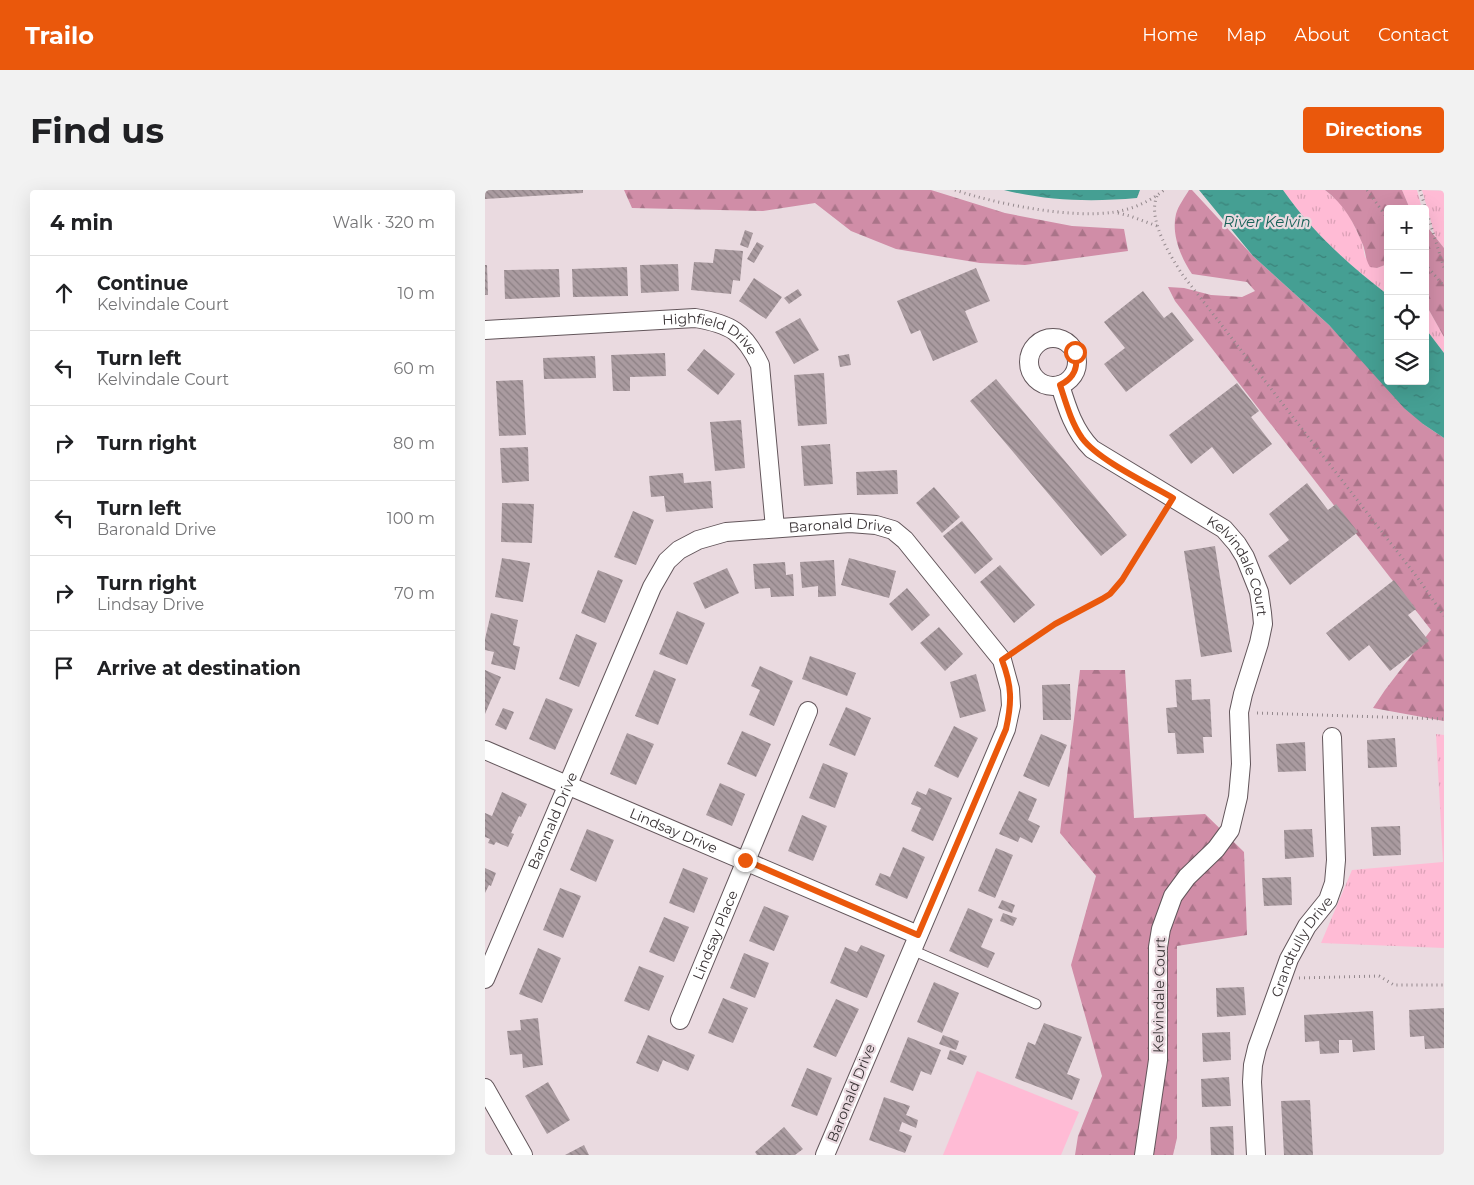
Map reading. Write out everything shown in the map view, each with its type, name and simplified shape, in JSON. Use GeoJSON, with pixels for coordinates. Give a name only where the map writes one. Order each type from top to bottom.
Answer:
{"type":"FeatureCollection","features":[{"type":"Feature","properties":{"kind":"street","name":"Highfield Drive"},"geometry":{"type":"LineString","coordinates":[[485,330],[695,318],[716,322],[730,328],[744,338],[754,352],[760,366],[775,528]]}},
{"type":"Feature","properties":{"kind":"street","name":"Kelvindale Court"},"geometry":{"type":"LineString","coordinates":[[1060,385],[1071,418],[1087,444],[1099,454],[1216,523],[1230,535],[1245,557],[1259,592],[1263,613],[1256,655],[1239,712],[1241,764],[1238,797],[1230,830],[1216,850],[1187,878],[1173,896],[1161,929],[1158,947],[1158,1060],[1144,1155]]}},
{"type":"Feature","properties":{"kind":"street","name":"Baronald Drive"},"geometry":{"type":"LineString","coordinates":[[485,979],[490,953],[567,786],[652,587],[667,561],[679,550],[699,540],[726,532],[850,523],[876,525],[893,530],[905,540],[1002,660],[1010,689],[1011,706],[1006,729],[825,1155]]}},
{"type":"Feature","properties":{"kind":"street","name":"Lindsay Place"},"geometry":{"type":"LineString","coordinates":[[680,1020],[808,711]]}},
{"type":"Feature","properties":{"kind":"street","name":"Grandtully Drive"},"geometry":{"type":"LineString","coordinates":[[1256,1155],[1253,1065],[1257,1048],[1289,959],[1307,926],[1328,900],[1333,884],[1336,860],[1332,737]]}},
{"type":"Feature","properties":{"kind":"street","name":"Lindsay Drive"},"geometry":{"type":"LineString","coordinates":[[485,750],[745,860],[915,943]]}},
{"type":"Feature","properties":{"kind":"street"},"geometry":{"type":"LineString","coordinates":[[485,1088],[523,1155]]}},
{"type":"Feature","properties":{"kind":"lane"},"geometry":{"type":"LineString","coordinates":[[915,943],[1036,1004]]}},
{"type":"Feature","properties":{"kind":"path"},"geometry":{"type":"LineString","coordinates":[[955,190],[1030,208],[1076,213],[1112,213],[1130,216],[1158,227]]}},
{"type":"Feature","properties":{"kind":"path"},"geometry":{"type":"LineString","coordinates":[[1112,213],[1137,207],[1157,196],[1163,190]]}},
{"type":"Feature","properties":{"kind":"path"},"geometry":{"type":"LineString","coordinates":[[1367,190],[1384,213]]}},
{"type":"Feature","properties":{"kind":"path"},"geometry":{"type":"LineString","coordinates":[[1420,190],[1444,268]]}},
{"type":"Feature","properties":{"kind":"path"},"geometry":{"type":"LineString","coordinates":[[1157,196],[1154,206],[1158,227],[1171,256],[1186,280],[1421,581],[1444,616]]}},
{"type":"Feature","properties":{"kind":"path"},"geometry":{"type":"LineString","coordinates":[[1429,269],[1444,286]]}},
{"type":"Feature","properties":{"kind":"path"},"geometry":{"type":"LineString","coordinates":[[1002,660],[1055,624],[1110,594],[1122,580],[1173,498]]}},
{"type":"Feature","properties":{"kind":"path"},"geometry":{"type":"LineString","coordinates":[[1239,712],[1444,719]]}},
{"type":"Feature","properties":{"kind":"path"},"geometry":{"type":"LineString","coordinates":[[1281,978],[1379,976],[1394,984],[1444,984]]}},
{"type":"Feature","properties":{"kind":"green space"},"geometry":{"type":"Polygon","coordinates":[[[624,190],[931,190],[1005,213],[1072,226],[1124,229],[1128,251],[1025,265],[980,263],[896,249],[851,231],[815,203],[763,211],[632,208],[624,190]]]}},
{"type":"Feature","properties":{"kind":"green space"},"geometry":{"type":"Polygon","coordinates":[[[1189,190],[1192,190],[1253,256],[1329,325],[1423,424],[1444,438],[1444,721],[1373,708],[1431,630],[1175,301],[1168,287],[1184,288],[1211,295],[1242,297],[1255,291],[1247,282],[1192,274],[1184,261],[1176,238],[1175,222],[1180,205],[1189,190]]]}},
{"type":"Feature","properties":{"kind":"green space"},"geometry":{"type":"Polygon","coordinates":[[[1283,190],[1325,190],[1340,203],[1349,215],[1362,242],[1365,257],[1377,268],[1384,265],[1384,292],[1331,247],[1294,206],[1283,190]]]}},
{"type":"Feature","properties":{"kind":"green space"},"geometry":{"type":"Polygon","coordinates":[[[1325,190],[1402,190],[1408,205],[1384,205],[1384,265],[1377,268],[1370,267],[1363,245],[1352,222],[1332,195],[1325,190]]]}},
{"type":"Feature","properties":{"kind":"green space"},"geometry":{"type":"Polygon","coordinates":[[[1402,190],[1417,190],[1421,205],[1408,205],[1402,190]]]}},
{"type":"Feature","properties":{"kind":"green space"},"geometry":{"type":"Polygon","coordinates":[[[1422,190],[1444,191],[1444,248],[1435,236],[1429,215],[1429,205],[1426,205],[1422,190]]]}},
{"type":"Feature","properties":{"kind":"green space"},"geometry":{"type":"Polygon","coordinates":[[[1429,229],[1444,248],[1444,337],[1429,310],[1429,229]]]}},
{"type":"Feature","properties":{"kind":"green space"},"geometry":{"type":"Polygon","coordinates":[[[1429,310],[1444,337],[1444,353],[1429,333],[1429,310]]]}},
{"type":"Feature","properties":{"kind":"green space"},"geometry":{"type":"Polygon","coordinates":[[[1080,670],[1125,670],[1134,818],[1205,814],[1244,852],[1247,935],[1177,946],[1177,1138],[1173,1155],[1075,1155],[1078,1136],[1102,1076],[1071,965],[1096,876],[1060,833],[1080,670]]]}},
{"type":"Feature","properties":{"kind":"green space"},"geometry":{"type":"Polygon","coordinates":[[[1436,734],[1444,735],[1444,948],[1321,943],[1352,870],[1443,862],[1436,734]]]}},
{"type":"Feature","properties":{"kind":"green space"},"geometry":{"type":"Polygon","coordinates":[[[977,1071],[1079,1112],[1061,1155],[943,1155],[977,1071]]]}},
{"type":"Feature","properties":{"kind":"water"},"geometry":{"type":"Polygon","coordinates":[[[1004,190],[1140,190],[1137,198],[1087,200],[1037,196],[1004,190]]]}},
{"type":"Feature","properties":{"kind":"water","name":"River Kelvin"},"geometry":{"type":"Polygon","coordinates":[[[1199,190],[1283,190],[1294,206],[1331,247],[1384,292],[1384,385],[1429,385],[1429,333],[1444,353],[1444,438],[1404,408],[1329,325],[1253,256],[1199,190]]]}},
{"type":"Feature","properties":{"kind":"building"},"geometry":{"type":"Polygon","coordinates":[[[485,190],[583,190],[583,193],[485,199],[485,190]]]}},
{"type":"Feature","properties":{"kind":"building"},"geometry":{"type":"Polygon","coordinates":[[[745,230],[753,233],[748,248],[740,245],[745,230]]]}},
{"type":"Feature","properties":{"kind":"building"},"geometry":{"type":"Polygon","coordinates":[[[757,242],[764,246],[754,263],[747,259],[757,242]]]}},
{"type":"Feature","properties":{"kind":"building"},"geometry":{"type":"Polygon","coordinates":[[[715,249],[743,251],[740,281],[733,280],[731,294],[691,290],[694,262],[713,263],[715,249]]]}},
{"type":"Feature","properties":{"kind":"building"},"geometry":{"type":"Polygon","coordinates":[[[678,264],[679,291],[641,293],[640,265],[678,264]]]}},
{"type":"Feature","properties":{"kind":"building"},"geometry":{"type":"Polygon","coordinates":[[[485,265],[487,265],[488,295],[485,295],[485,265]]]}},
{"type":"Feature","properties":{"kind":"building"},"geometry":{"type":"Polygon","coordinates":[[[627,267],[628,296],[573,297],[572,269],[627,267]]]}},
{"type":"Feature","properties":{"kind":"building"},"geometry":{"type":"Polygon","coordinates":[[[976,268],[990,301],[965,311],[978,342],[933,361],[920,330],[911,334],[897,301],[976,268]]]}},
{"type":"Feature","properties":{"kind":"building"},"geometry":{"type":"Polygon","coordinates":[[[559,269],[560,297],[505,299],[504,270],[559,269]]]}},
{"type":"Feature","properties":{"kind":"building"},"geometry":{"type":"Polygon","coordinates":[[[754,278],[782,297],[766,319],[739,301],[754,278]]]}},
{"type":"Feature","properties":{"kind":"building"},"geometry":{"type":"Polygon","coordinates":[[[798,289],[802,295],[789,304],[784,298],[798,289]]]}},
{"type":"Feature","properties":{"kind":"building"},"geometry":{"type":"Polygon","coordinates":[[[1143,291],[1164,318],[1172,312],[1194,340],[1126,392],[1104,364],[1125,348],[1104,322],[1143,291]]]}},
{"type":"Feature","properties":{"kind":"building"},"geometry":{"type":"Polygon","coordinates":[[[800,318],[819,350],[794,364],[775,332],[800,318]]]}},
{"type":"Feature","properties":{"kind":"building"},"geometry":{"type":"Polygon","coordinates":[[[704,349],[735,374],[718,395],[687,370],[704,349]]]}},
{"type":"Feature","properties":{"kind":"building"},"geometry":{"type":"Polygon","coordinates":[[[665,353],[666,376],[630,377],[630,391],[613,391],[611,355],[665,353]]]}},
{"type":"Feature","properties":{"kind":"building"},"geometry":{"type":"Polygon","coordinates":[[[849,354],[851,365],[840,367],[838,356],[849,354]]]}},
{"type":"Feature","properties":{"kind":"building"},"geometry":{"type":"Polygon","coordinates":[[[595,356],[596,378],[544,379],[543,358],[595,356]]]}},
{"type":"Feature","properties":{"kind":"building"},"geometry":{"type":"Polygon","coordinates":[[[824,373],[827,424],[798,426],[794,375],[824,373]]]}},
{"type":"Feature","properties":{"kind":"building"},"geometry":{"type":"Polygon","coordinates":[[[996,379],[1127,535],[1101,556],[970,401],[996,379]]]}},
{"type":"Feature","properties":{"kind":"building"},"geometry":{"type":"Polygon","coordinates":[[[523,380],[526,435],[499,436],[496,381],[523,380]]]}},
{"type":"Feature","properties":{"kind":"building"},"geometry":{"type":"Polygon","coordinates":[[[1237,383],[1259,411],[1251,417],[1272,444],[1233,474],[1212,447],[1191,464],[1169,435],[1237,383]]]}},
{"type":"Feature","properties":{"kind":"building"},"geometry":{"type":"Polygon","coordinates":[[[741,420],[745,468],[715,471],[710,422],[741,420]]]}},
{"type":"Feature","properties":{"kind":"building"},"geometry":{"type":"Polygon","coordinates":[[[830,444],[833,484],[804,486],[801,446],[830,444]]]}},
{"type":"Feature","properties":{"kind":"building"},"geometry":{"type":"Polygon","coordinates":[[[528,447],[529,481],[502,483],[500,448],[528,447]]]}},
{"type":"Feature","properties":{"kind":"building"},"geometry":{"type":"Polygon","coordinates":[[[897,470],[898,494],[857,495],[856,472],[897,470]]]}},
{"type":"Feature","properties":{"kind":"building"},"geometry":{"type":"Polygon","coordinates":[[[683,473],[684,483],[711,481],[713,508],[666,512],[664,496],[651,497],[649,476],[683,473]]]}},
{"type":"Feature","properties":{"kind":"building"},"geometry":{"type":"Polygon","coordinates":[[[1307,483],[1328,510],[1336,504],[1358,532],[1290,585],[1268,556],[1289,540],[1269,514],[1307,483]]]}},
{"type":"Feature","properties":{"kind":"building"},"geometry":{"type":"Polygon","coordinates":[[[934,487],[960,517],[942,533],[916,503],[934,487]]]}},
{"type":"Feature","properties":{"kind":"building"},"geometry":{"type":"Polygon","coordinates":[[[502,503],[534,504],[532,543],[501,542],[502,503]]]}},
{"type":"Feature","properties":{"kind":"building"},"geometry":{"type":"Polygon","coordinates":[[[633,511],[654,520],[636,565],[614,557],[633,511]]]}},
{"type":"Feature","properties":{"kind":"building"},"geometry":{"type":"Polygon","coordinates":[[[962,521],[993,559],[975,574],[943,536],[962,521]]]}},
{"type":"Feature","properties":{"kind":"building"},"geometry":{"type":"Polygon","coordinates":[[[1215,546],[1232,652],[1201,657],[1184,551],[1215,546]]]}},
{"type":"Feature","properties":{"kind":"building"},"geometry":{"type":"Polygon","coordinates":[[[502,558],[530,563],[523,602],[495,597],[502,558]]]}},
{"type":"Feature","properties":{"kind":"building"},"geometry":{"type":"Polygon","coordinates":[[[849,558],[896,571],[889,598],[841,585],[849,558]]]}},
{"type":"Feature","properties":{"kind":"building"},"geometry":{"type":"Polygon","coordinates":[[[834,560],[836,596],[818,597],[818,586],[802,588],[800,562],[834,560]]]}},
{"type":"Feature","properties":{"kind":"building"},"geometry":{"type":"Polygon","coordinates":[[[785,562],[786,575],[793,574],[794,596],[771,597],[770,588],[755,589],[753,564],[785,562]]]}},
{"type":"Feature","properties":{"kind":"building"},"geometry":{"type":"Polygon","coordinates":[[[1000,565],[1035,605],[1014,623],[980,582],[1000,565]]]}},
{"type":"Feature","properties":{"kind":"building"},"geometry":{"type":"Polygon","coordinates":[[[727,568],[739,593],[705,609],[693,583],[727,568]]]}},
{"type":"Feature","properties":{"kind":"building"},"geometry":{"type":"Polygon","coordinates":[[[598,570],[623,580],[605,623],[581,613],[598,570]]]}},
{"type":"Feature","properties":{"kind":"building"},"geometry":{"type":"Polygon","coordinates":[[[1394,580],[1416,609],[1408,615],[1429,641],[1390,671],[1369,645],[1349,661],[1326,633],[1394,580]]]}},
{"type":"Feature","properties":{"kind":"building"},"geometry":{"type":"Polygon","coordinates":[[[907,588],[930,615],[912,631],[889,604],[907,588]]]}},
{"type":"Feature","properties":{"kind":"building"},"geometry":{"type":"Polygon","coordinates":[[[677,611],[705,623],[687,665],[659,654],[677,611]]]}},
{"type":"Feature","properties":{"kind":"building"},"geometry":{"type":"Polygon","coordinates":[[[491,613],[518,620],[513,645],[520,647],[515,670],[491,664],[494,652],[485,650],[485,639],[491,613]]]}},
{"type":"Feature","properties":{"kind":"building"},"geometry":{"type":"Polygon","coordinates":[[[939,627],[963,654],[945,671],[920,643],[939,627]]]}},
{"type":"Feature","properties":{"kind":"building"},"geometry":{"type":"Polygon","coordinates":[[[576,634],[597,643],[579,687],[559,679],[576,634]]]}},
{"type":"Feature","properties":{"kind":"building"},"geometry":{"type":"Polygon","coordinates":[[[810,656],[856,673],[847,696],[802,679],[810,656]]]}},
{"type":"Feature","properties":{"kind":"building"},"geometry":{"type":"Polygon","coordinates":[[[760,666],[793,681],[774,726],[749,715],[760,690],[751,686],[760,666]]]}},
{"type":"Feature","properties":{"kind":"building"},"geometry":{"type":"Polygon","coordinates":[[[485,670],[501,677],[485,714],[485,670]]]}},
{"type":"Feature","properties":{"kind":"building"},"geometry":{"type":"Polygon","coordinates":[[[654,670],[676,679],[658,725],[635,716],[654,670]]]}},
{"type":"Feature","properties":{"kind":"building"},"geometry":{"type":"Polygon","coordinates":[[[976,674],[986,711],[960,718],[950,682],[976,674]]]}},
{"type":"Feature","properties":{"kind":"building"},"geometry":{"type":"Polygon","coordinates":[[[1191,679],[1192,700],[1210,699],[1212,737],[1203,737],[1204,753],[1177,754],[1175,733],[1168,733],[1166,708],[1177,707],[1175,680],[1191,679]]]}},
{"type":"Feature","properties":{"kind":"building"},"geometry":{"type":"Polygon","coordinates":[[[1070,684],[1071,720],[1043,720],[1042,685],[1070,684]]]}},
{"type":"Feature","properties":{"kind":"building"},"geometry":{"type":"Polygon","coordinates":[[[546,698],[573,709],[555,750],[529,739],[546,698]]]}},
{"type":"Feature","properties":{"kind":"building"},"geometry":{"type":"Polygon","coordinates":[[[846,707],[871,718],[855,756],[829,745],[846,707]]]}},
{"type":"Feature","properties":{"kind":"building"},"geometry":{"type":"Polygon","coordinates":[[[503,708],[514,712],[506,730],[495,725],[503,708]]]}},
{"type":"Feature","properties":{"kind":"building"},"geometry":{"type":"Polygon","coordinates":[[[954,726],[978,738],[958,778],[934,766],[954,726]]]}},
{"type":"Feature","properties":{"kind":"building"},"geometry":{"type":"Polygon","coordinates":[[[742,731],[771,744],[756,777],[727,764],[742,731]]]}},
{"type":"Feature","properties":{"kind":"building"},"geometry":{"type":"Polygon","coordinates":[[[627,733],[654,744],[636,785],[610,774],[627,733]]]}},
{"type":"Feature","properties":{"kind":"building"},"geometry":{"type":"Polygon","coordinates":[[[1041,734],[1067,745],[1049,787],[1023,776],[1041,734]]]}},
{"type":"Feature","properties":{"kind":"building"},"geometry":{"type":"Polygon","coordinates":[[[1395,738],[1397,767],[1368,768],[1367,740],[1395,738]]]}},
{"type":"Feature","properties":{"kind":"building"},"geometry":{"type":"Polygon","coordinates":[[[1305,742],[1306,771],[1278,772],[1276,744],[1305,742]]]}},
{"type":"Feature","properties":{"kind":"building"},"geometry":{"type":"Polygon","coordinates":[[[823,763],[848,773],[835,808],[809,798],[823,763]]]}},
{"type":"Feature","properties":{"kind":"building"},"geometry":{"type":"Polygon","coordinates":[[[720,783],[745,794],[732,826],[706,815],[720,783]]]}},
{"type":"Feature","properties":{"kind":"building"},"geometry":{"type":"Polygon","coordinates":[[[929,788],[952,798],[933,841],[911,831],[921,808],[911,804],[917,791],[926,795],[929,788]]]}},
{"type":"Feature","properties":{"kind":"building"},"geometry":{"type":"Polygon","coordinates":[[[1019,791],[1037,799],[1028,820],[1040,826],[1032,843],[1020,837],[1018,842],[999,834],[1019,791]]]}},
{"type":"Feature","properties":{"kind":"building"},"geometry":{"type":"Polygon","coordinates":[[[502,792],[527,804],[511,833],[514,834],[508,847],[496,842],[494,845],[488,843],[490,839],[485,837],[485,813],[492,816],[502,792]]]}},
{"type":"Feature","properties":{"kind":"building"},"geometry":{"type":"Polygon","coordinates":[[[802,815],[827,826],[813,861],[788,851],[802,815]]]}},
{"type":"Feature","properties":{"kind":"building"},"geometry":{"type":"Polygon","coordinates":[[[1400,826],[1401,855],[1373,856],[1371,827],[1400,826]]]}},
{"type":"Feature","properties":{"kind":"building"},"geometry":{"type":"Polygon","coordinates":[[[587,829],[614,840],[596,882],[570,870],[587,829]]]}},
{"type":"Feature","properties":{"kind":"building"},"geometry":{"type":"Polygon","coordinates":[[[1312,829],[1314,857],[1285,859],[1284,830],[1312,829]]]}},
{"type":"Feature","properties":{"kind":"building"},"geometry":{"type":"Polygon","coordinates":[[[903,847],[925,857],[907,899],[875,885],[880,873],[890,877],[903,847]]]}},
{"type":"Feature","properties":{"kind":"building"},"geometry":{"type":"Polygon","coordinates":[[[996,848],[1013,855],[995,898],[978,891],[996,848]]]}},
{"type":"Feature","properties":{"kind":"building"},"geometry":{"type":"Polygon","coordinates":[[[485,868],[496,873],[491,886],[489,885],[485,893],[485,868]]]}},
{"type":"Feature","properties":{"kind":"building"},"geometry":{"type":"Polygon","coordinates":[[[683,868],[708,878],[694,913],[669,903],[683,868]]]}},
{"type":"Feature","properties":{"kind":"building"},"geometry":{"type":"Polygon","coordinates":[[[1291,877],[1292,905],[1264,906],[1262,878],[1291,877]]]}},
{"type":"Feature","properties":{"kind":"building"},"geometry":{"type":"Polygon","coordinates":[[[560,888],[581,896],[563,938],[543,930],[560,888]]]}},
{"type":"Feature","properties":{"kind":"building"},"geometry":{"type":"Polygon","coordinates":[[[1002,900],[1015,905],[1012,913],[998,908],[1002,900]]]}},
{"type":"Feature","properties":{"kind":"building"},"geometry":{"type":"Polygon","coordinates":[[[764,906],[789,916],[774,951],[749,941],[764,906]]]}},
{"type":"Feature","properties":{"kind":"building"},"geometry":{"type":"Polygon","coordinates":[[[968,908],[993,919],[981,947],[995,953],[988,968],[949,951],[968,908]]]}},
{"type":"Feature","properties":{"kind":"building"},"geometry":{"type":"Polygon","coordinates":[[[1003,913],[1017,918],[1013,926],[1000,921],[1003,913]]]}},
{"type":"Feature","properties":{"kind":"building"},"geometry":{"type":"Polygon","coordinates":[[[664,917],[689,927],[674,962],[649,952],[664,917]]]}},
{"type":"Feature","properties":{"kind":"building"},"geometry":{"type":"Polygon","coordinates":[[[861,945],[885,955],[867,998],[830,983],[845,947],[857,952],[861,945]]]}},
{"type":"Feature","properties":{"kind":"building"},"geometry":{"type":"Polygon","coordinates":[[[538,948],[561,958],[542,1003],[519,994],[538,948]]]}},
{"type":"Feature","properties":{"kind":"building"},"geometry":{"type":"Polygon","coordinates":[[[744,953],[769,963],[755,998],[730,988],[744,953]]]}},
{"type":"Feature","properties":{"kind":"building"},"geometry":{"type":"Polygon","coordinates":[[[639,966],[664,976],[649,1011],[624,1001],[639,966]]]}},
{"type":"Feature","properties":{"kind":"building"},"geometry":{"type":"Polygon","coordinates":[[[934,982],[959,993],[942,1033],[917,1022],[934,982]]]}},
{"type":"Feature","properties":{"kind":"building"},"geometry":{"type":"Polygon","coordinates":[[[1244,987],[1246,1015],[1217,1017],[1216,988],[1244,987]]]}},
{"type":"Feature","properties":{"kind":"building"},"geometry":{"type":"Polygon","coordinates":[[[723,998],[748,1008],[733,1043],[708,1033],[723,998]]]}},
{"type":"Feature","properties":{"kind":"building"},"geometry":{"type":"Polygon","coordinates":[[[836,999],[859,1009],[836,1057],[813,1047],[836,999]]]}},
{"type":"Feature","properties":{"kind":"building"},"geometry":{"type":"Polygon","coordinates":[[[1444,1008],[1444,1048],[1425,1049],[1424,1036],[1410,1037],[1409,1010],[1444,1008]]]}},
{"type":"Feature","properties":{"kind":"building"},"geometry":{"type":"Polygon","coordinates":[[[1373,1011],[1375,1050],[1353,1052],[1352,1040],[1339,1040],[1339,1053],[1320,1054],[1319,1041],[1305,1042],[1304,1015],[1373,1011]]]}},
{"type":"Feature","properties":{"kind":"building"},"geometry":{"type":"Polygon","coordinates":[[[538,1018],[543,1065],[523,1068],[522,1054],[510,1055],[507,1031],[521,1030],[520,1020],[538,1018]]]}},
{"type":"Feature","properties":{"kind":"building"},"geometry":{"type":"Polygon","coordinates":[[[1044,1023],[1082,1037],[1067,1074],[1080,1079],[1072,1100],[1015,1078],[1028,1042],[1035,1045],[1044,1023]]]}},
{"type":"Feature","properties":{"kind":"building"},"geometry":{"type":"Polygon","coordinates":[[[1230,1032],[1231,1060],[1203,1062],[1202,1033],[1230,1032]]]}},
{"type":"Feature","properties":{"kind":"building"},"geometry":{"type":"Polygon","coordinates":[[[648,1035],[695,1055],[688,1071],[663,1060],[658,1072],[636,1063],[648,1035]]]}},
{"type":"Feature","properties":{"kind":"building"},"geometry":{"type":"Polygon","coordinates":[[[943,1035],[959,1041],[956,1050],[939,1044],[943,1035]]]}},
{"type":"Feature","properties":{"kind":"building"},"geometry":{"type":"Polygon","coordinates":[[[908,1037],[941,1050],[931,1075],[921,1071],[913,1091],[890,1082],[908,1037]]]}},
{"type":"Feature","properties":{"kind":"building"},"geometry":{"type":"Polygon","coordinates":[[[950,1050],[967,1056],[963,1065],[947,1059],[950,1050]]]}},
{"type":"Feature","properties":{"kind":"building"},"geometry":{"type":"Polygon","coordinates":[[[807,1068],[832,1078],[817,1116],[791,1106],[807,1068]]]}},
{"type":"Feature","properties":{"kind":"building"},"geometry":{"type":"Polygon","coordinates":[[[1229,1077],[1231,1106],[1202,1107],[1201,1079],[1229,1077]]]}},
{"type":"Feature","properties":{"kind":"building"},"geometry":{"type":"Polygon","coordinates":[[[548,1082],[570,1120],[547,1134],[525,1096],[548,1082]]]}},
{"type":"Feature","properties":{"kind":"building"},"geometry":{"type":"Polygon","coordinates":[[[884,1097],[910,1106],[906,1115],[918,1120],[916,1128],[902,1122],[899,1131],[912,1136],[905,1153],[869,1140],[884,1097]]]}},
{"type":"Feature","properties":{"kind":"building"},"geometry":{"type":"Polygon","coordinates":[[[1310,1100],[1313,1155],[1284,1155],[1281,1101],[1310,1100]]]}},
{"type":"Feature","properties":{"kind":"building"},"geometry":{"type":"Polygon","coordinates":[[[1233,1126],[1234,1155],[1211,1155],[1210,1127],[1233,1126]]]}},
{"type":"Feature","properties":{"kind":"building"},"geometry":{"type":"Polygon","coordinates":[[[784,1127],[803,1149],[795,1155],[757,1155],[755,1152],[784,1127]]]}},
{"type":"Feature","properties":{"kind":"building"},"geometry":{"type":"Polygon","coordinates":[[[584,1145],[589,1155],[565,1155],[584,1145]]]}},
{"type":"Feature","properties":{"kind":"route"},"geometry":{"type":"LineString","coordinates":[[745,860],[918,935],[1006,729],[1011,706],[1010,689],[1002,660],[1055,624],[1110,594],[1122,580],[1173,498],[1099,454],[1082,438],[1071,418],[1060,385],[1073,376],[1077,368],[1075,352]]}}]}
